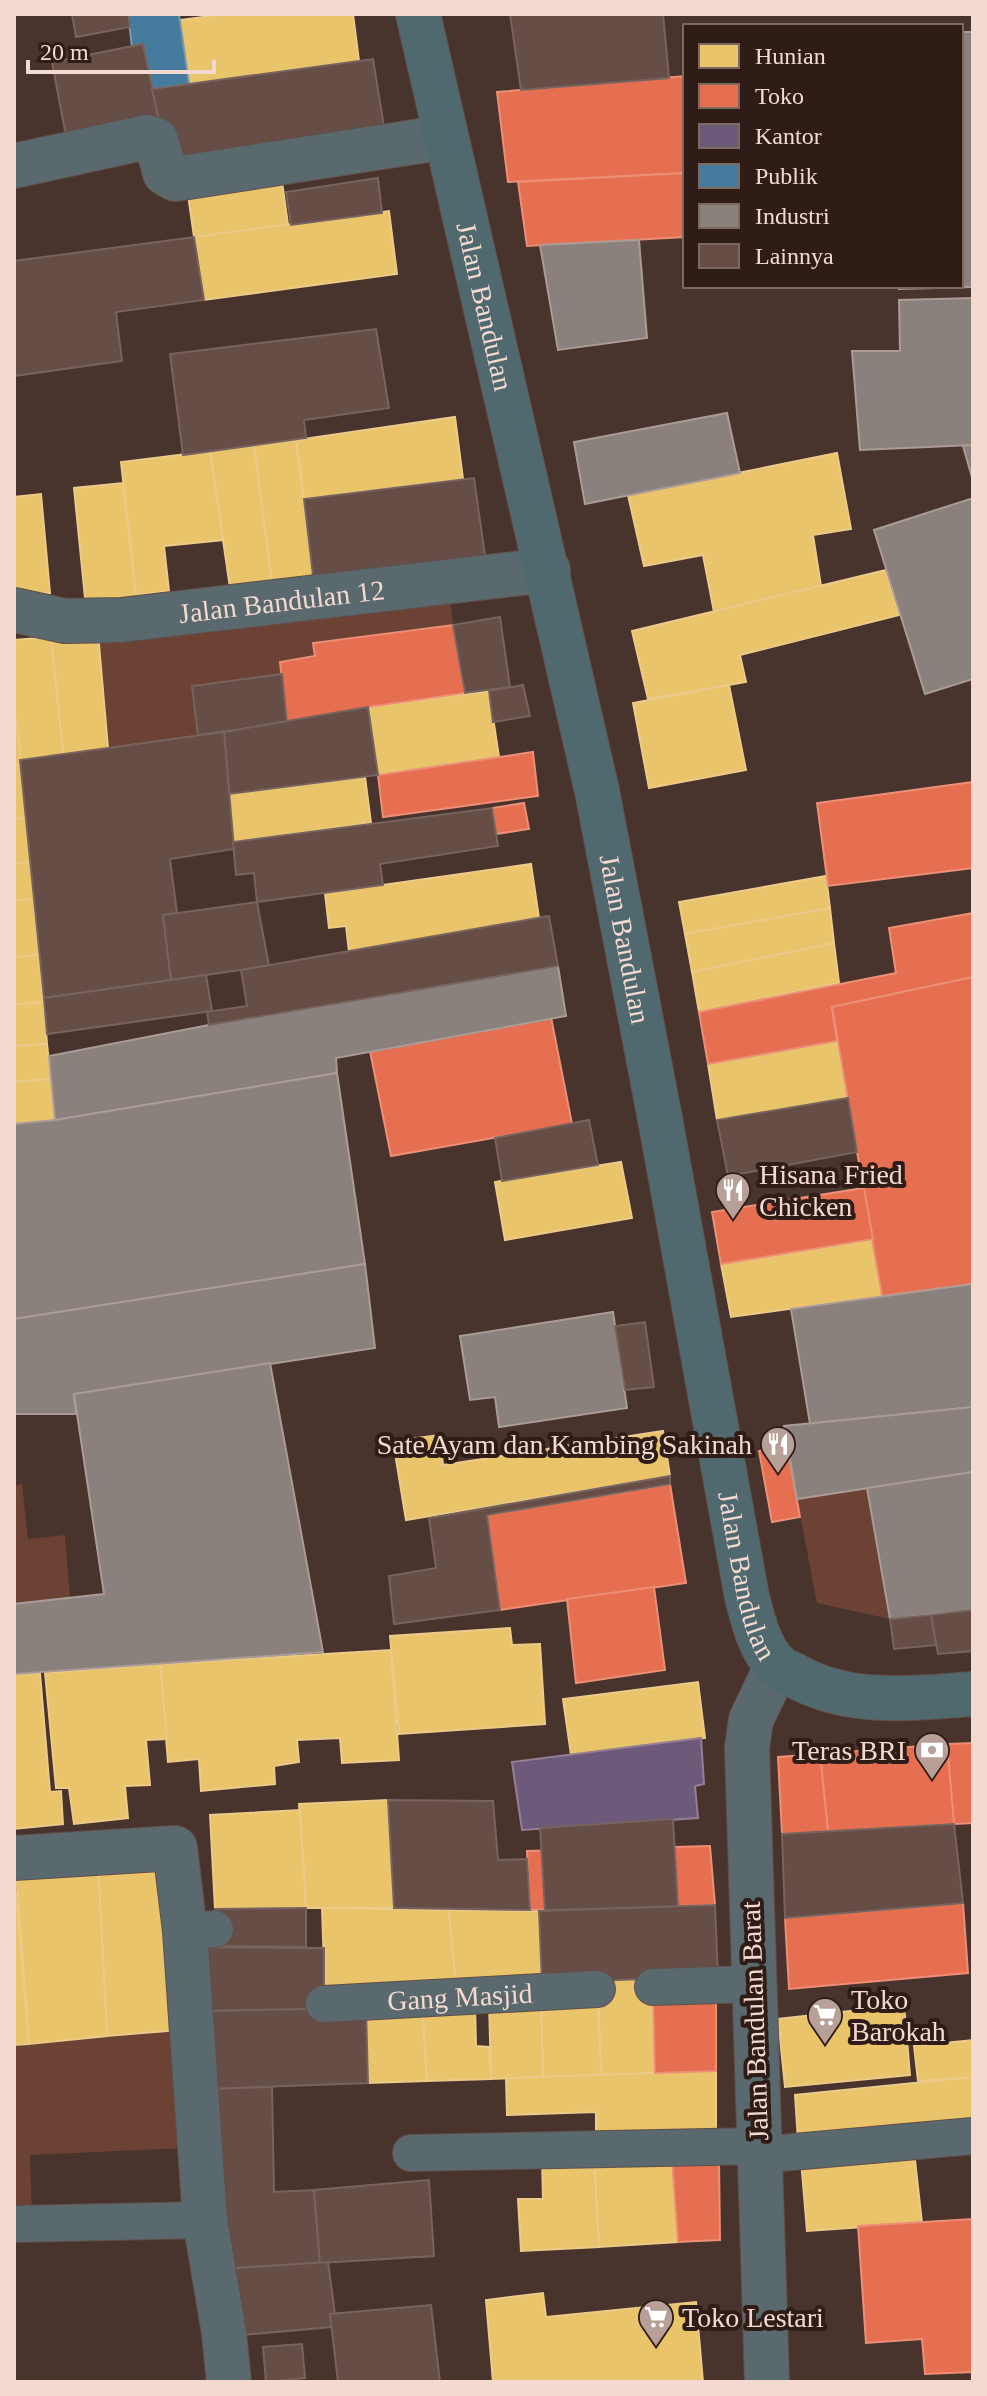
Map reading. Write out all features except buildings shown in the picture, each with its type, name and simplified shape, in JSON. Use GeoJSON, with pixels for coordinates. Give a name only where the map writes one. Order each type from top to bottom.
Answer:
{"type":"FeatureCollection","features":[{"type":"Feature","properties":{"kind":"main road","name":"Jalan Bandulan"},"geometry":{"type":"LineString","coordinates":[[418,14],[548,570],[609,854],[747,1597],[757,1634],[777,1665],[803,1681],[840,1694],[885,1700],[973,1694]]}},
{"type":"Feature","properties":{"kind":"street"},"geometry":{"type":"LineString","coordinates":[[14,166],[147,137],[156,140],[165,173],[175,179],[446,137]]}},
{"type":"Feature","properties":{"kind":"street","name":"Jalan Bandulan 12"},"geometry":{"type":"LineString","coordinates":[[14,610],[65,621],[121,620],[548,570]]}},
{"type":"Feature","properties":{"kind":"street","name":"Jalan Bandulan Barat"},"geometry":{"type":"LineString","coordinates":[[767,2382],[747,1748],[751,1720],[777,1665]]}},
{"type":"Feature","properties":{"kind":"street"},"geometry":{"type":"LineString","coordinates":[[14,1858],[175,1848],[200,1930],[205,2220],[229,2382]]}},
{"type":"Feature","properties":{"kind":"lane"},"geometry":{"type":"LineString","coordinates":[[653,1987],[753,1984]]}},
{"type":"Feature","properties":{"kind":"lane","name":"Gang Masjid"},"geometry":{"type":"LineString","coordinates":[[324,2004],[597,1989]]}},
{"type":"Feature","properties":{"kind":"lane"},"geometry":{"type":"LineString","coordinates":[[411,2153],[759,2150],[973,2136]]}},
{"type":"Feature","properties":{"kind":"lane"},"geometry":{"type":"LineString","coordinates":[[14,2224],[205,2220]]}},
{"type":"Feature","properties":{"kind":"shaded area"},"geometry":{"type":"Polygon","coordinates":[[[449,591],[453,625],[314,643],[315,656],[281,662],[282,674],[192,686],[198,735],[108,748],[98,633],[449,591]]]}},
{"type":"Feature","properties":{"kind":"shaded area"},"geometry":{"type":"Polygon","coordinates":[[[22,1484],[28,1539],[65,1535],[70,1598],[14,1604],[14,1486],[22,1484]]]}},
{"type":"Feature","properties":{"kind":"shaded area"},"geometry":{"type":"Polygon","coordinates":[[[867,1488],[890,1619],[817,1603],[797,1499],[867,1488]]]}},
{"type":"Feature","properties":{"kind":"shaded area"},"geometry":{"type":"Polygon","coordinates":[[[179,2030],[184,2148],[30,2155],[32,2214],[14,2215],[14,2045],[179,2030]]]}},
{"type":"Feature","properties":{"kind":"place","name":"Hisana Fried Chicken"},"geometry":{"type":"Point","coordinates":[733,1221]}},
{"type":"Feature","properties":{"kind":"place","name":"Sate Ayam dan Kambing Sakinah"},"geometry":{"type":"Point","coordinates":[778,1475]}},
{"type":"Feature","properties":{"kind":"place","name":"Teras BRI"},"geometry":{"type":"Point","coordinates":[932,1781]}},
{"type":"Feature","properties":{"kind":"place","name":"Toko Barokah"},"geometry":{"type":"Point","coordinates":[825,2046]}},
{"type":"Feature","properties":{"kind":"place","name":"Toko Lestari"},"geometry":{"type":"Point","coordinates":[656,2348]}}]}
